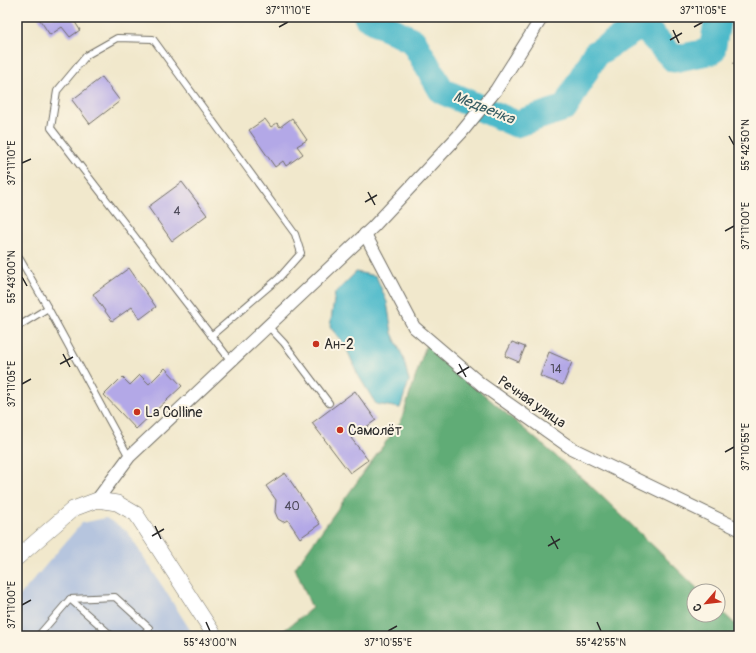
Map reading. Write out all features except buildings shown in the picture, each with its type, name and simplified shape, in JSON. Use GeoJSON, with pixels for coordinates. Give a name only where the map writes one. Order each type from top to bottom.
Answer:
{"type":"FeatureCollection","features":[{"type":"Feature","properties":{"kind":"street"},"geometry":{"type":"LineString","coordinates":[[97,500],[129,457],[365,234],[461,133],[496,90],[542,17]]}},
{"type":"Feature","properties":{"kind":"street","name":"Речная улица"},"geometry":{"type":"LineString","coordinates":[[365,234],[414,327],[482,385],[571,448],[739,529]]}},
{"type":"Feature","properties":{"kind":"street"},"geometry":{"type":"LineString","coordinates":[[17,558],[73,509],[97,500],[117,503],[136,514],[215,636]]}},
{"type":"Feature","properties":{"kind":"lane"},"geometry":{"type":"LineString","coordinates":[[211,336],[279,278],[301,253],[295,234],[153,39],[117,38],[87,55],[57,91],[51,128],[211,336],[231,361]]}},
{"type":"Feature","properties":{"kind":"lane"},"geometry":{"type":"LineString","coordinates":[[17,254],[129,457]]}},
{"type":"Feature","properties":{"kind":"lane"},"geometry":{"type":"LineString","coordinates":[[17,327],[48,308]]}},
{"type":"Feature","properties":{"kind":"lane"},"geometry":{"type":"LineString","coordinates":[[268,326],[284,343],[329,403]]}},
{"type":"Feature","properties":{"kind":"lane"},"geometry":{"type":"LineString","coordinates":[[38,636],[70,599],[115,597],[149,628],[142,636]]}},
{"type":"Feature","properties":{"kind":"lane"},"geometry":{"type":"LineString","coordinates":[[70,599],[112,636]]}},
{"type":"Feature","properties":{"kind":"lane"},"geometry":{"type":"LineString","coordinates":[[17,632],[23,636]]}},
{"type":"Feature","properties":{"kind":"path"},"geometry":{"type":"LineString","coordinates":[[734,64],[739,58]]}},
{"type":"Feature","properties":{"kind":"shaded area"},"geometry":{"type":"Polygon","coordinates":[[[106,518],[127,531],[194,636],[17,636],[17,599],[82,523],[106,518]]]}},
{"type":"Feature","properties":{"kind":"green space"},"geometry":{"type":"Polygon","coordinates":[[[426,345],[592,487],[692,583],[686,583],[686,623],[726,623],[726,616],[739,628],[739,636],[277,636],[312,608],[295,568],[401,421],[426,345]]]}},
{"type":"Feature","properties":{"kind":"water"},"geometry":{"type":"Polygon","coordinates":[[[356,272],[376,276],[387,302],[392,333],[403,357],[409,381],[400,408],[376,404],[358,375],[345,345],[330,327],[335,293],[356,272]]]}},
{"type":"Feature","properties":{"kind":"waterway","name":"Медвенка"},"geometry":{"type":"LineString","coordinates":[[367,17],[413,41],[442,91],[516,124],[565,108],[595,54],[642,25],[674,59],[712,51],[718,17]]}},
{"type":"Feature","properties":{"kind":"place","name":"Ан-2"},"geometry":{"type":"Point","coordinates":[316,344]}},
{"type":"Feature","properties":{"kind":"place","name":"La Colline"},"geometry":{"type":"Point","coordinates":[137,412]}},
{"type":"Feature","properties":{"kind":"place","name":"Самолёт"},"geometry":{"type":"Point","coordinates":[340,430]}}]}
